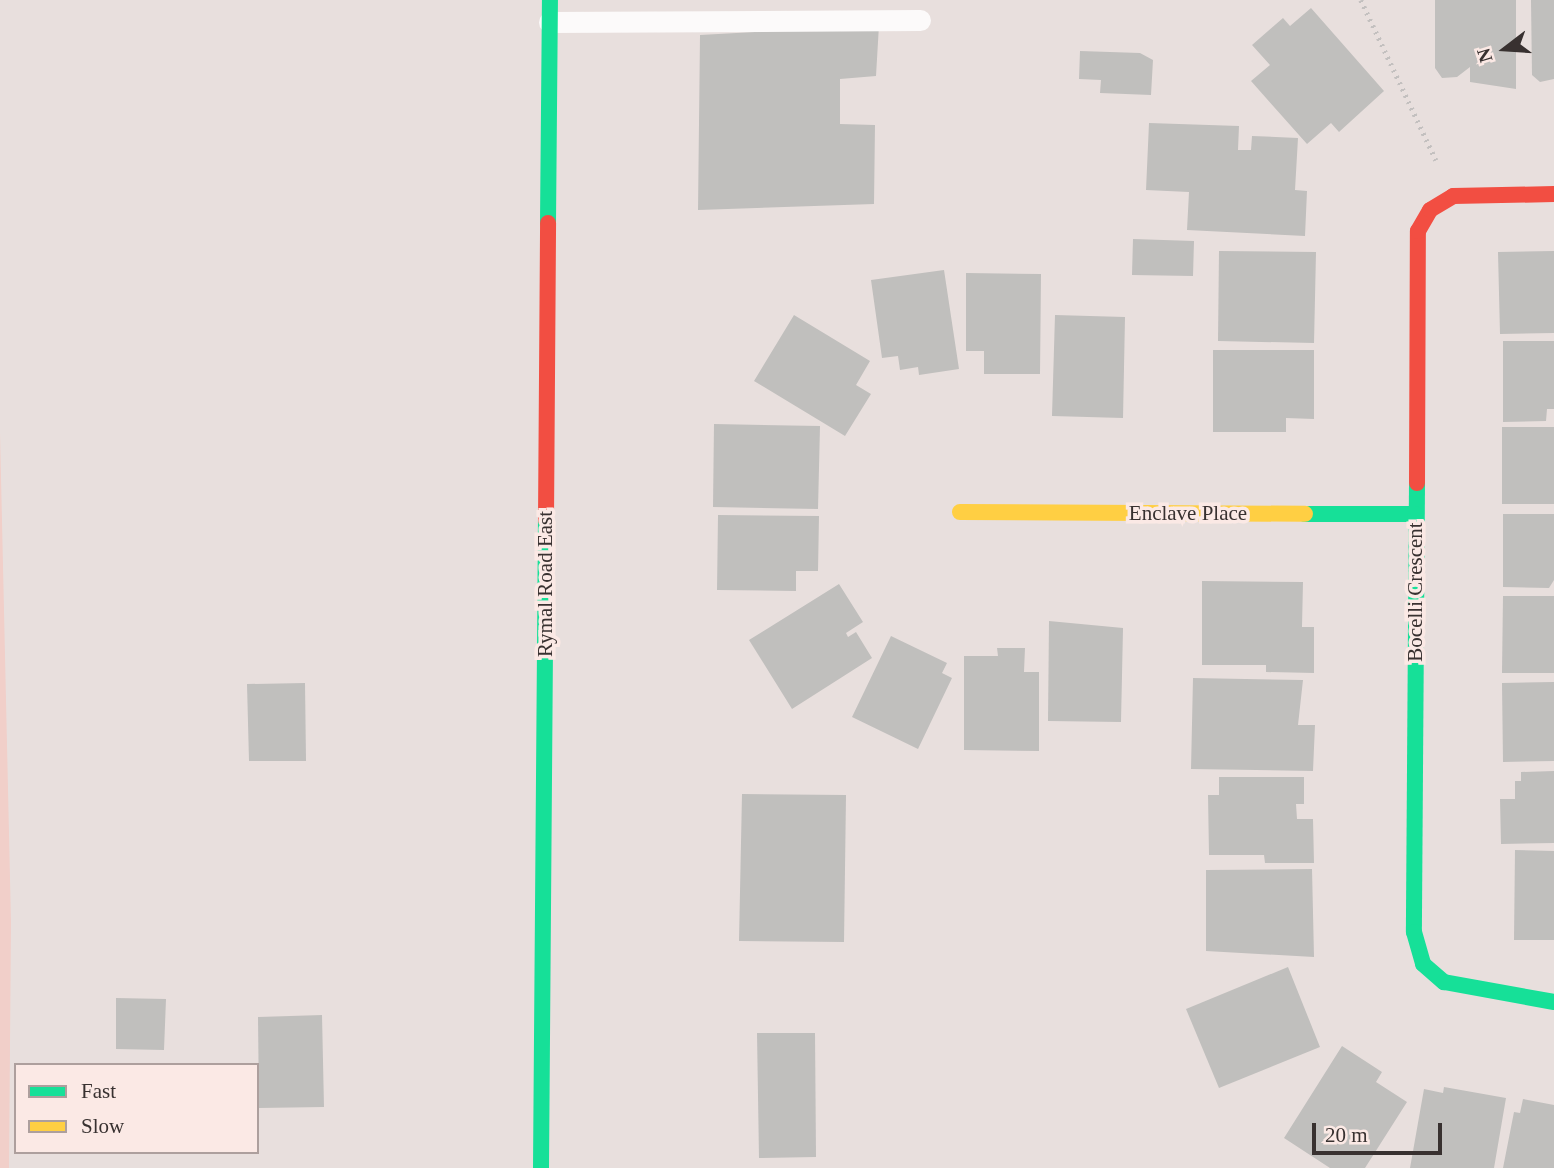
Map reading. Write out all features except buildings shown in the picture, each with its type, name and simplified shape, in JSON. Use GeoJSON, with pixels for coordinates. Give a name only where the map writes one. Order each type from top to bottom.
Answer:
{"type":"FeatureCollection","features":[{"type":"Feature","properties":{"kind":"street","name":"Rymal Road East"},"geometry":{"type":"LineString","coordinates":[[541,1168],[550,0]]}},
{"type":"Feature","properties":{"kind":"street"},"geometry":{"type":"LineString","coordinates":[[1453,196],[1554,194]]}},
{"type":"Feature","properties":{"kind":"street","name":"Bocelli Crescent"},"geometry":{"type":"LineString","coordinates":[[1453,196],[1430,210],[1417,238],[1415,944],[1427,969],[1444,982],[1554,1002]]}},
{"type":"Feature","properties":{"kind":"street","name":"Enclave Place"},"geometry":{"type":"LineString","coordinates":[[960,512],[1415,514]]}},
{"type":"Feature","properties":{"kind":"lane"},"geometry":{"type":"LineString","coordinates":[[549,22],[920,20]]}},
{"type":"Feature","properties":{"kind":"path"},"geometry":{"type":"LineString","coordinates":[[1361,0],[1453,196]]}},
{"type":"Feature","properties":{"kind":"shaded area"},"geometry":{"type":"Polygon","coordinates":[[[0,432],[11,923],[9,1168],[0,1168],[0,432]]]}},
{"type":"Feature","properties":{"kind":"traffic: fast"},"geometry":{"type":"LineString","coordinates":[[548,223],[550,0]]}},
{"type":"Feature","properties":{"kind":"traffic: fast"},"geometry":{"type":"LineString","coordinates":[[1417,483],[1414,932],[1423,964],[1444,982],[1554,1002]]}},
{"type":"Feature","properties":{"kind":"traffic: fast"},"geometry":{"type":"LineString","coordinates":[[1305,514],[1415,514]]}},
{"type":"Feature","properties":{"kind":"traffic: fast"},"geometry":{"type":"LineString","coordinates":[[541,1168],[546,520]]}},
{"type":"Feature","properties":{"kind":"traffic: slow"},"geometry":{"type":"LineString","coordinates":[[960,512],[1305,514]]}},
{"type":"Feature","properties":{"kind":"traffic: jam"},"geometry":{"type":"LineString","coordinates":[[1417,483],[1418,231],[1430,210],[1453,196],[1554,194]]}},
{"type":"Feature","properties":{"kind":"traffic: jam"},"geometry":{"type":"LineString","coordinates":[[546,520],[548,223]]}}]}
